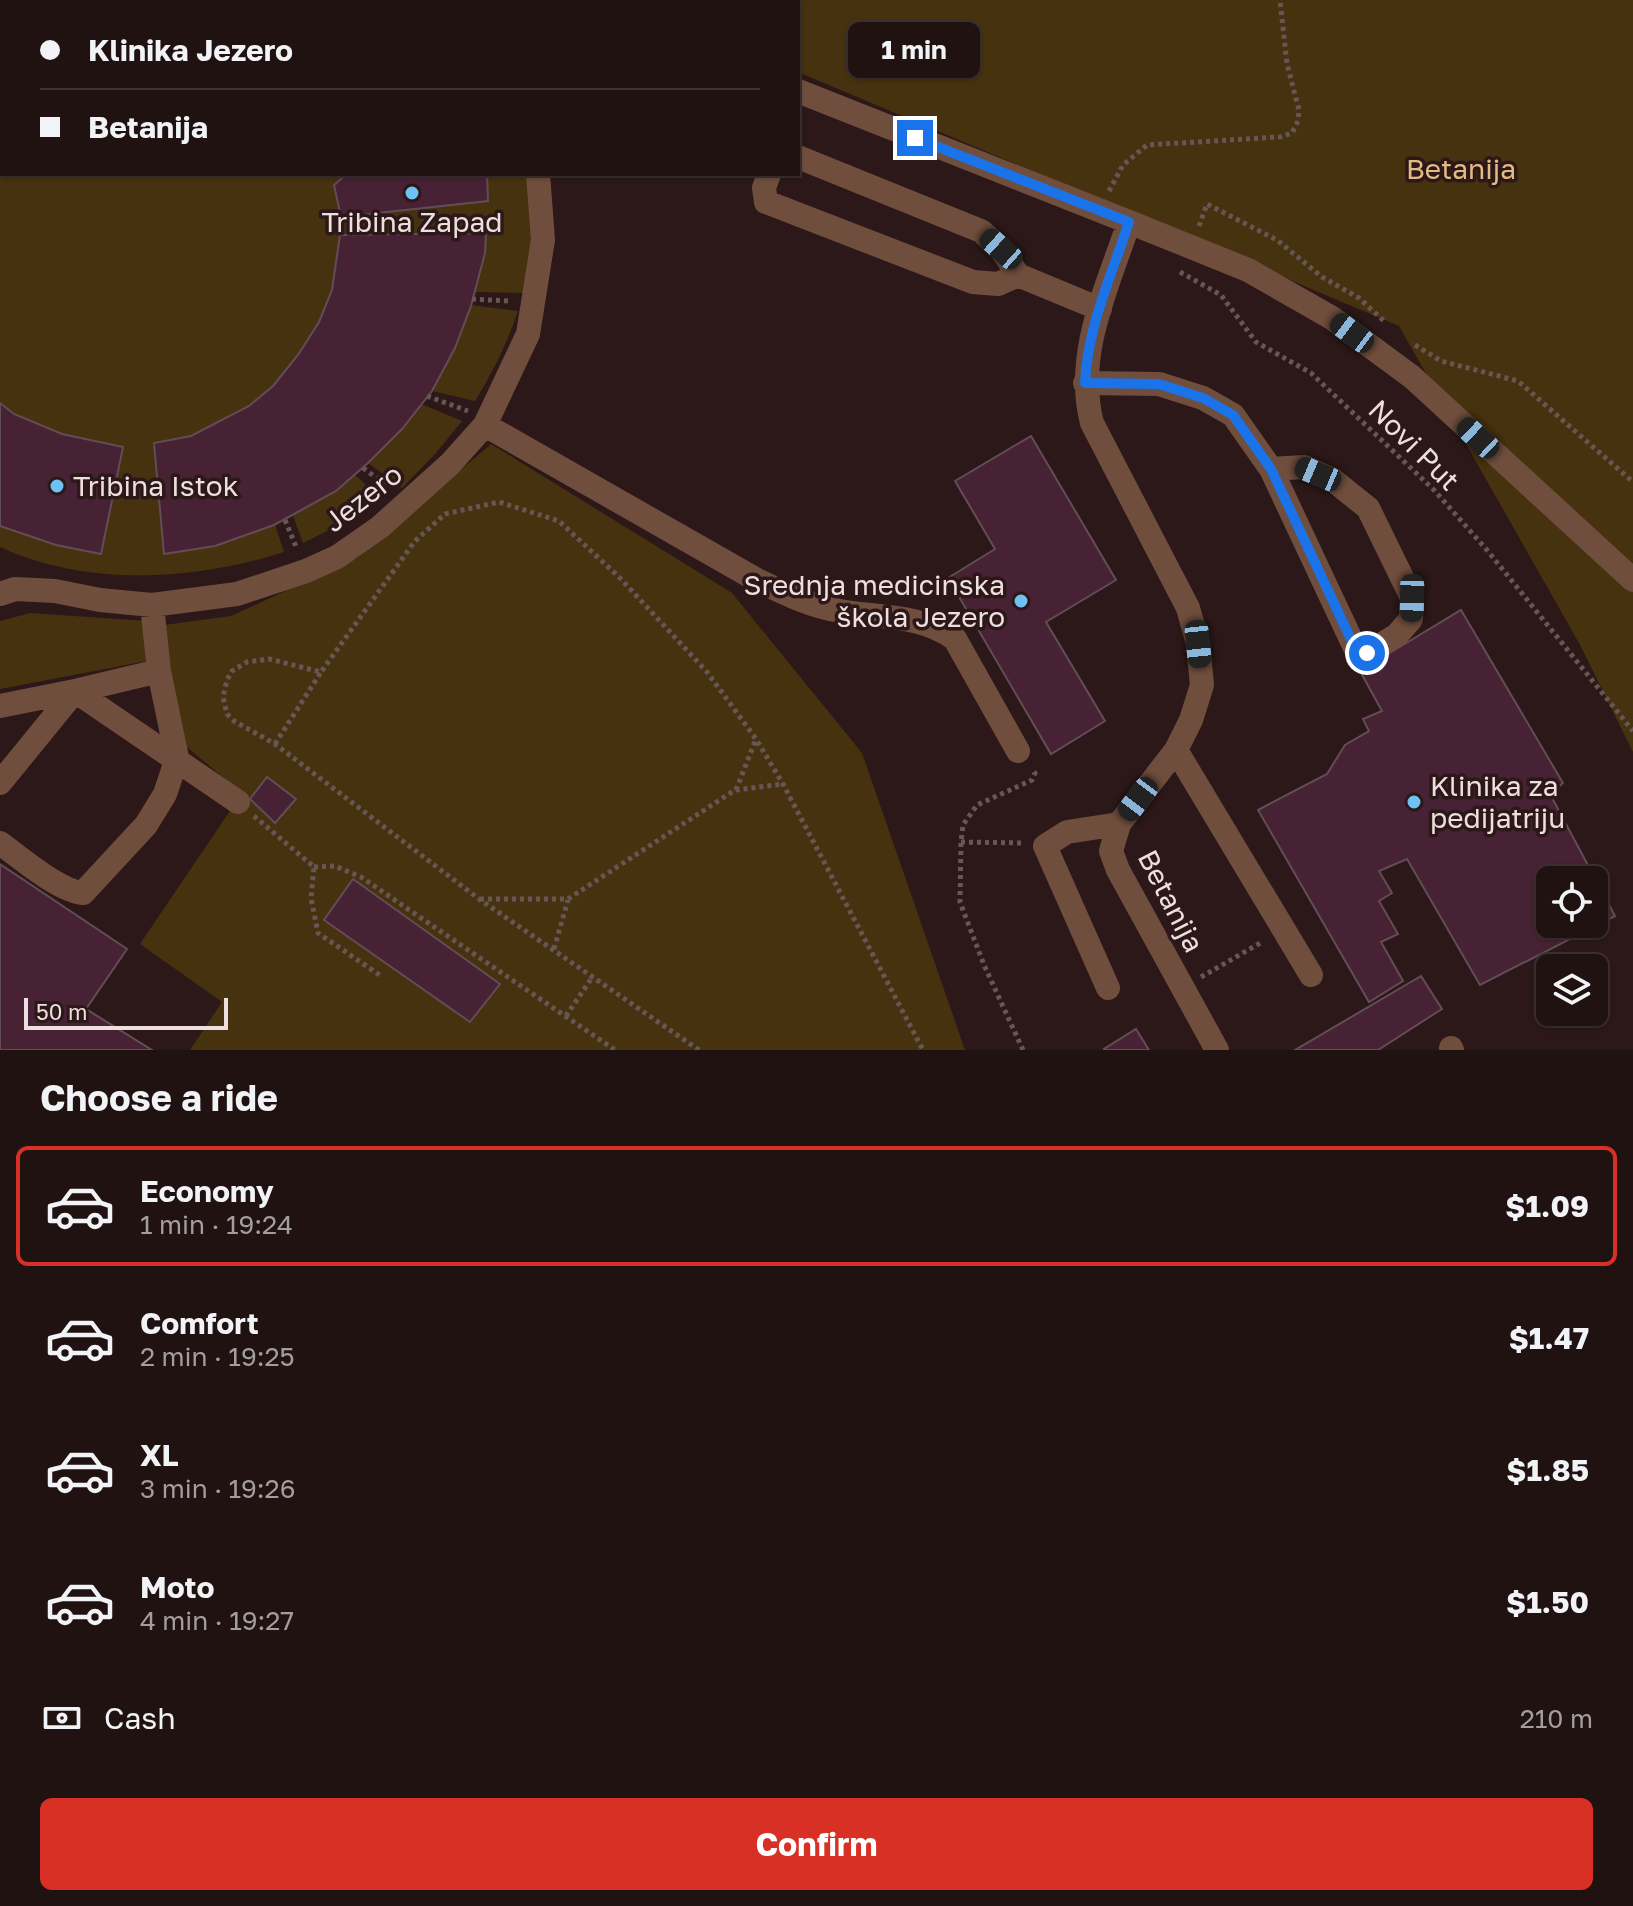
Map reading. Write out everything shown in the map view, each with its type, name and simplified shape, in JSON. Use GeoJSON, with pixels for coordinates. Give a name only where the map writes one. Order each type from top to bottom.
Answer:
{"type":"FeatureCollection","features":[{"type":"Feature","properties":{"kind":"street"},"geometry":{"type":"LineString","coordinates":[[800,92],[1248,270],[1332,318],[1412,377],[1633,580]]}},
{"type":"Feature","properties":{"kind":"street"},"geometry":{"type":"LineString","coordinates":[[800,158],[981,231],[1001,249],[1018,275],[1100,309]]}},
{"type":"Feature","properties":{"kind":"street","name":"Jezero"},"geometry":{"type":"LineString","coordinates":[[0,594],[15,589],[55,591],[100,600],[152,605],[237,594],[295,576],[337,557],[410,503],[450,464],[486,422],[528,334],[543,240],[538,176]]}},
{"type":"Feature","properties":{"kind":"street"},"geometry":{"type":"LineString","coordinates":[[768,176],[764,188],[766,202],[973,282],[998,284],[1018,275]]}},
{"type":"Feature","properties":{"kind":"street","name":"Betanija"},"geometry":{"type":"LineString","coordinates":[[1129,222],[1100,309],[1086,364],[1087,402],[1092,423],[1188,608],[1198,644],[1202,685],[1191,720],[1176,750],[1119,824],[1111,851],[1118,870],[1217,1050]]}},
{"type":"Feature","properties":{"kind":"street"},"geometry":{"type":"LineString","coordinates":[[1085,383],[1159,384],[1203,398],[1233,415],[1271,469],[1355,648],[1367,653],[1397,635],[1411,619],[1412,598],[1368,508],[1333,480],[1304,467],[1271,469]]}},
{"type":"Feature","properties":{"kind":"street"},"geometry":{"type":"LineString","coordinates":[[486,422],[757,580],[792,596],[829,609],[894,617],[940,628],[955,639],[1018,751]]}},
{"type":"Feature","properties":{"kind":"street"},"geometry":{"type":"LineString","coordinates":[[0,843],[63,886],[83,893],[146,825],[165,794],[177,758],[159,671],[152,605]]}},
{"type":"Feature","properties":{"kind":"street"},"geometry":{"type":"LineString","coordinates":[[0,706],[159,671]]}},
{"type":"Feature","properties":{"kind":"street"},"geometry":{"type":"LineString","coordinates":[[75,691],[238,802]]}},
{"type":"Feature","properties":{"kind":"street"},"geometry":{"type":"LineString","coordinates":[[0,783],[75,691]]}},
{"type":"Feature","properties":{"kind":"street"},"geometry":{"type":"LineString","coordinates":[[1176,750],[1311,975]]}},
{"type":"Feature","properties":{"kind":"street"},"geometry":{"type":"LineString","coordinates":[[1108,988],[1045,846],[1067,832],[1119,824]]}},
{"type":"Feature","properties":{"kind":"path"},"geometry":{"type":"LineString","coordinates":[[1100,210],[1123,165],[1147,145],[1280,137],[1292,133],[1299,110],[1287,64],[1280,0]]}},
{"type":"Feature","properties":{"kind":"path","name":"Novi Put"},"geometry":{"type":"LineString","coordinates":[[1172,268],[1221,295],[1256,342],[1311,373],[1434,490],[1487,550],[1633,731]]}},
{"type":"Feature","properties":{"kind":"path"},"geometry":{"type":"LineString","coordinates":[[472,299],[533,303]]}},
{"type":"Feature","properties":{"kind":"path"},"geometry":{"type":"LineString","coordinates":[[427,396],[486,422]]}},
{"type":"Feature","properties":{"kind":"path"},"geometry":{"type":"LineString","coordinates":[[275,744],[321,672],[415,541],[445,514],[499,502],[559,521],[620,578],[707,672],[756,739],[783,784],[923,1050]]}},
{"type":"Feature","properties":{"kind":"path"},"geometry":{"type":"LineString","coordinates":[[321,672],[269,659],[247,662],[232,671],[224,689],[227,714],[275,744],[479,899],[699,1050]]}},
{"type":"Feature","properties":{"kind":"path"},"geometry":{"type":"LineString","coordinates":[[735,790],[756,739]]}},
{"type":"Feature","properties":{"kind":"path"},"geometry":{"type":"LineString","coordinates":[[1018,751],[1035,773],[1032,780],[977,805],[963,825],[960,902],[984,965],[1023,1050]]}},
{"type":"Feature","properties":{"kind":"path"},"geometry":{"type":"LineString","coordinates":[[479,899],[568,899],[735,790],[783,784]]}},
{"type":"Feature","properties":{"kind":"path"},"geometry":{"type":"LineString","coordinates":[[238,802],[314,867],[335,866],[361,877],[615,1050]]}},
{"type":"Feature","properties":{"kind":"path"},"geometry":{"type":"LineString","coordinates":[[961,842],[1006,841],[1045,846]]}},
{"type":"Feature","properties":{"kind":"path"},"geometry":{"type":"LineString","coordinates":[[314,867],[311,898],[318,933],[381,976]]}},
{"type":"Feature","properties":{"kind":"path"},"geometry":{"type":"LineString","coordinates":[[554,949],[568,899]]}},
{"type":"Feature","properties":{"kind":"path"},"geometry":{"type":"LineString","coordinates":[[1182,988],[1283,929]]}},
{"type":"Feature","properties":{"kind":"path"},"geometry":{"type":"LineString","coordinates":[[566,1016],[593,976]]}},
{"type":"Feature","properties":{"kind":"green space","name":"Betanija"},"geometry":{"type":"Polygon","coordinates":[[[800,0],[1633,0],[1633,752],[1579,643],[1399,326],[800,73],[800,0]]]}},
{"type":"Feature","properties":{"kind":"green space"},"geometry":{"type":"Polygon","coordinates":[[[0,176],[532,176],[533,243],[526,293],[475,292],[471,305],[518,311],[509,335],[475,401],[432,391],[421,404],[462,421],[402,488],[368,463],[355,475],[382,499],[356,517],[303,543],[293,516],[275,525],[284,552],[214,569],[178,574],[104,574],[33,560],[0,547],[0,176]]]}},
{"type":"Feature","properties":{"kind":"green space"},"geometry":{"type":"Polygon","coordinates":[[[491,444],[732,593],[862,753],[965,1050],[190,1050],[222,1002],[140,944],[242,793],[169,732],[157,626],[231,616],[357,558],[491,444]]]}},
{"type":"Feature","properties":{"kind":"green space"},"geometry":{"type":"Polygon","coordinates":[[[30,613],[147,621],[152,660],[0,689],[0,621],[30,613]]]}},
{"type":"Feature","properties":{"kind":"building","name":"Tribina Zapad"},"geometry":{"type":"Polygon","coordinates":[[[345,176],[487,176],[488,201],[341,217],[334,185],[345,176]]]}},
{"type":"Feature","properties":{"kind":"building"},"geometry":{"type":"Polygon","coordinates":[[[486,233],[485,253],[471,306],[455,348],[432,391],[402,429],[368,463],[336,491],[274,525],[215,546],[164,554],[154,443],[191,436],[249,406],[273,386],[319,322],[332,290],[340,235],[486,233]]]}},
{"type":"Feature","properties":{"kind":"building","name":"Tribina Istok"},"geometry":{"type":"Polygon","coordinates":[[[0,403],[14,414],[62,434],[123,447],[101,554],[56,545],[0,526],[0,403]]]}},
{"type":"Feature","properties":{"kind":"building","name":"Srednja medicinska škola Jezero"},"geometry":{"type":"Polygon","coordinates":[[[1031,436],[1116,580],[1046,622],[1105,721],[1051,754],[948,578],[995,549],[955,481],[1031,436]]]}},
{"type":"Feature","properties":{"kind":"building","name":"Klinika za pedijatriju"},"geometry":{"type":"Polygon","coordinates":[[[1461,610],[1563,783],[1550,794],[1588,866],[1536,866],[1536,938],[1572,938],[1480,985],[1407,859],[1379,871],[1392,893],[1379,901],[1398,934],[1381,942],[1403,981],[1369,1002],[1258,810],[1327,774],[1345,745],[1369,731],[1363,719],[1382,711],[1360,671],[1461,610]]]}},
{"type":"Feature","properties":{"kind":"building"},"geometry":{"type":"Polygon","coordinates":[[[267,777],[296,799],[275,823],[250,799],[267,777]]]}},
{"type":"Feature","properties":{"kind":"building"},"geometry":{"type":"Polygon","coordinates":[[[0,864],[127,949],[86,1009],[152,1050],[0,1050],[0,864]]]}},
{"type":"Feature","properties":{"kind":"building"},"geometry":{"type":"Polygon","coordinates":[[[353,879],[500,984],[470,1022],[324,920],[353,879]]]}},
{"type":"Feature","properties":{"kind":"building","name":"Klinika za pedijatriju"},"geometry":{"type":"Polygon","coordinates":[[[1608,903],[1615,916],[1608,920],[1608,903]]]}},
{"type":"Feature","properties":{"kind":"building"},"geometry":{"type":"Polygon","coordinates":[[[1421,976],[1442,1009],[1378,1050],[1295,1050],[1421,976]]]}},
{"type":"Feature","properties":{"kind":"building"},"geometry":{"type":"Polygon","coordinates":[[[1136,1029],[1149,1050],[1104,1049],[1136,1029]]]}},
{"type":"Feature","properties":{"kind":"place","name":"Tribina Zapad"},"geometry":{"type":"Point","coordinates":[412,193]}},
{"type":"Feature","properties":{"kind":"place","name":"Tribina Istok"},"geometry":{"type":"Point","coordinates":[57,486]}},
{"type":"Feature","properties":{"kind":"place","name":"Srednja medicinska škola Jezero"},"geometry":{"type":"Point","coordinates":[1021,601]}},
{"type":"Feature","properties":{"kind":"place","name":"Klinika za pedijatriju"},"geometry":{"type":"Point","coordinates":[1414,802]}},
{"type":"Feature","properties":{"kind":"route"},"geometry":{"type":"LineString","coordinates":[[915,138],[1129,222],[1097,318],[1086,364],[1085,383],[1159,384],[1203,398],[1233,415],[1271,469],[1355,648],[1367,653]]}}]}
